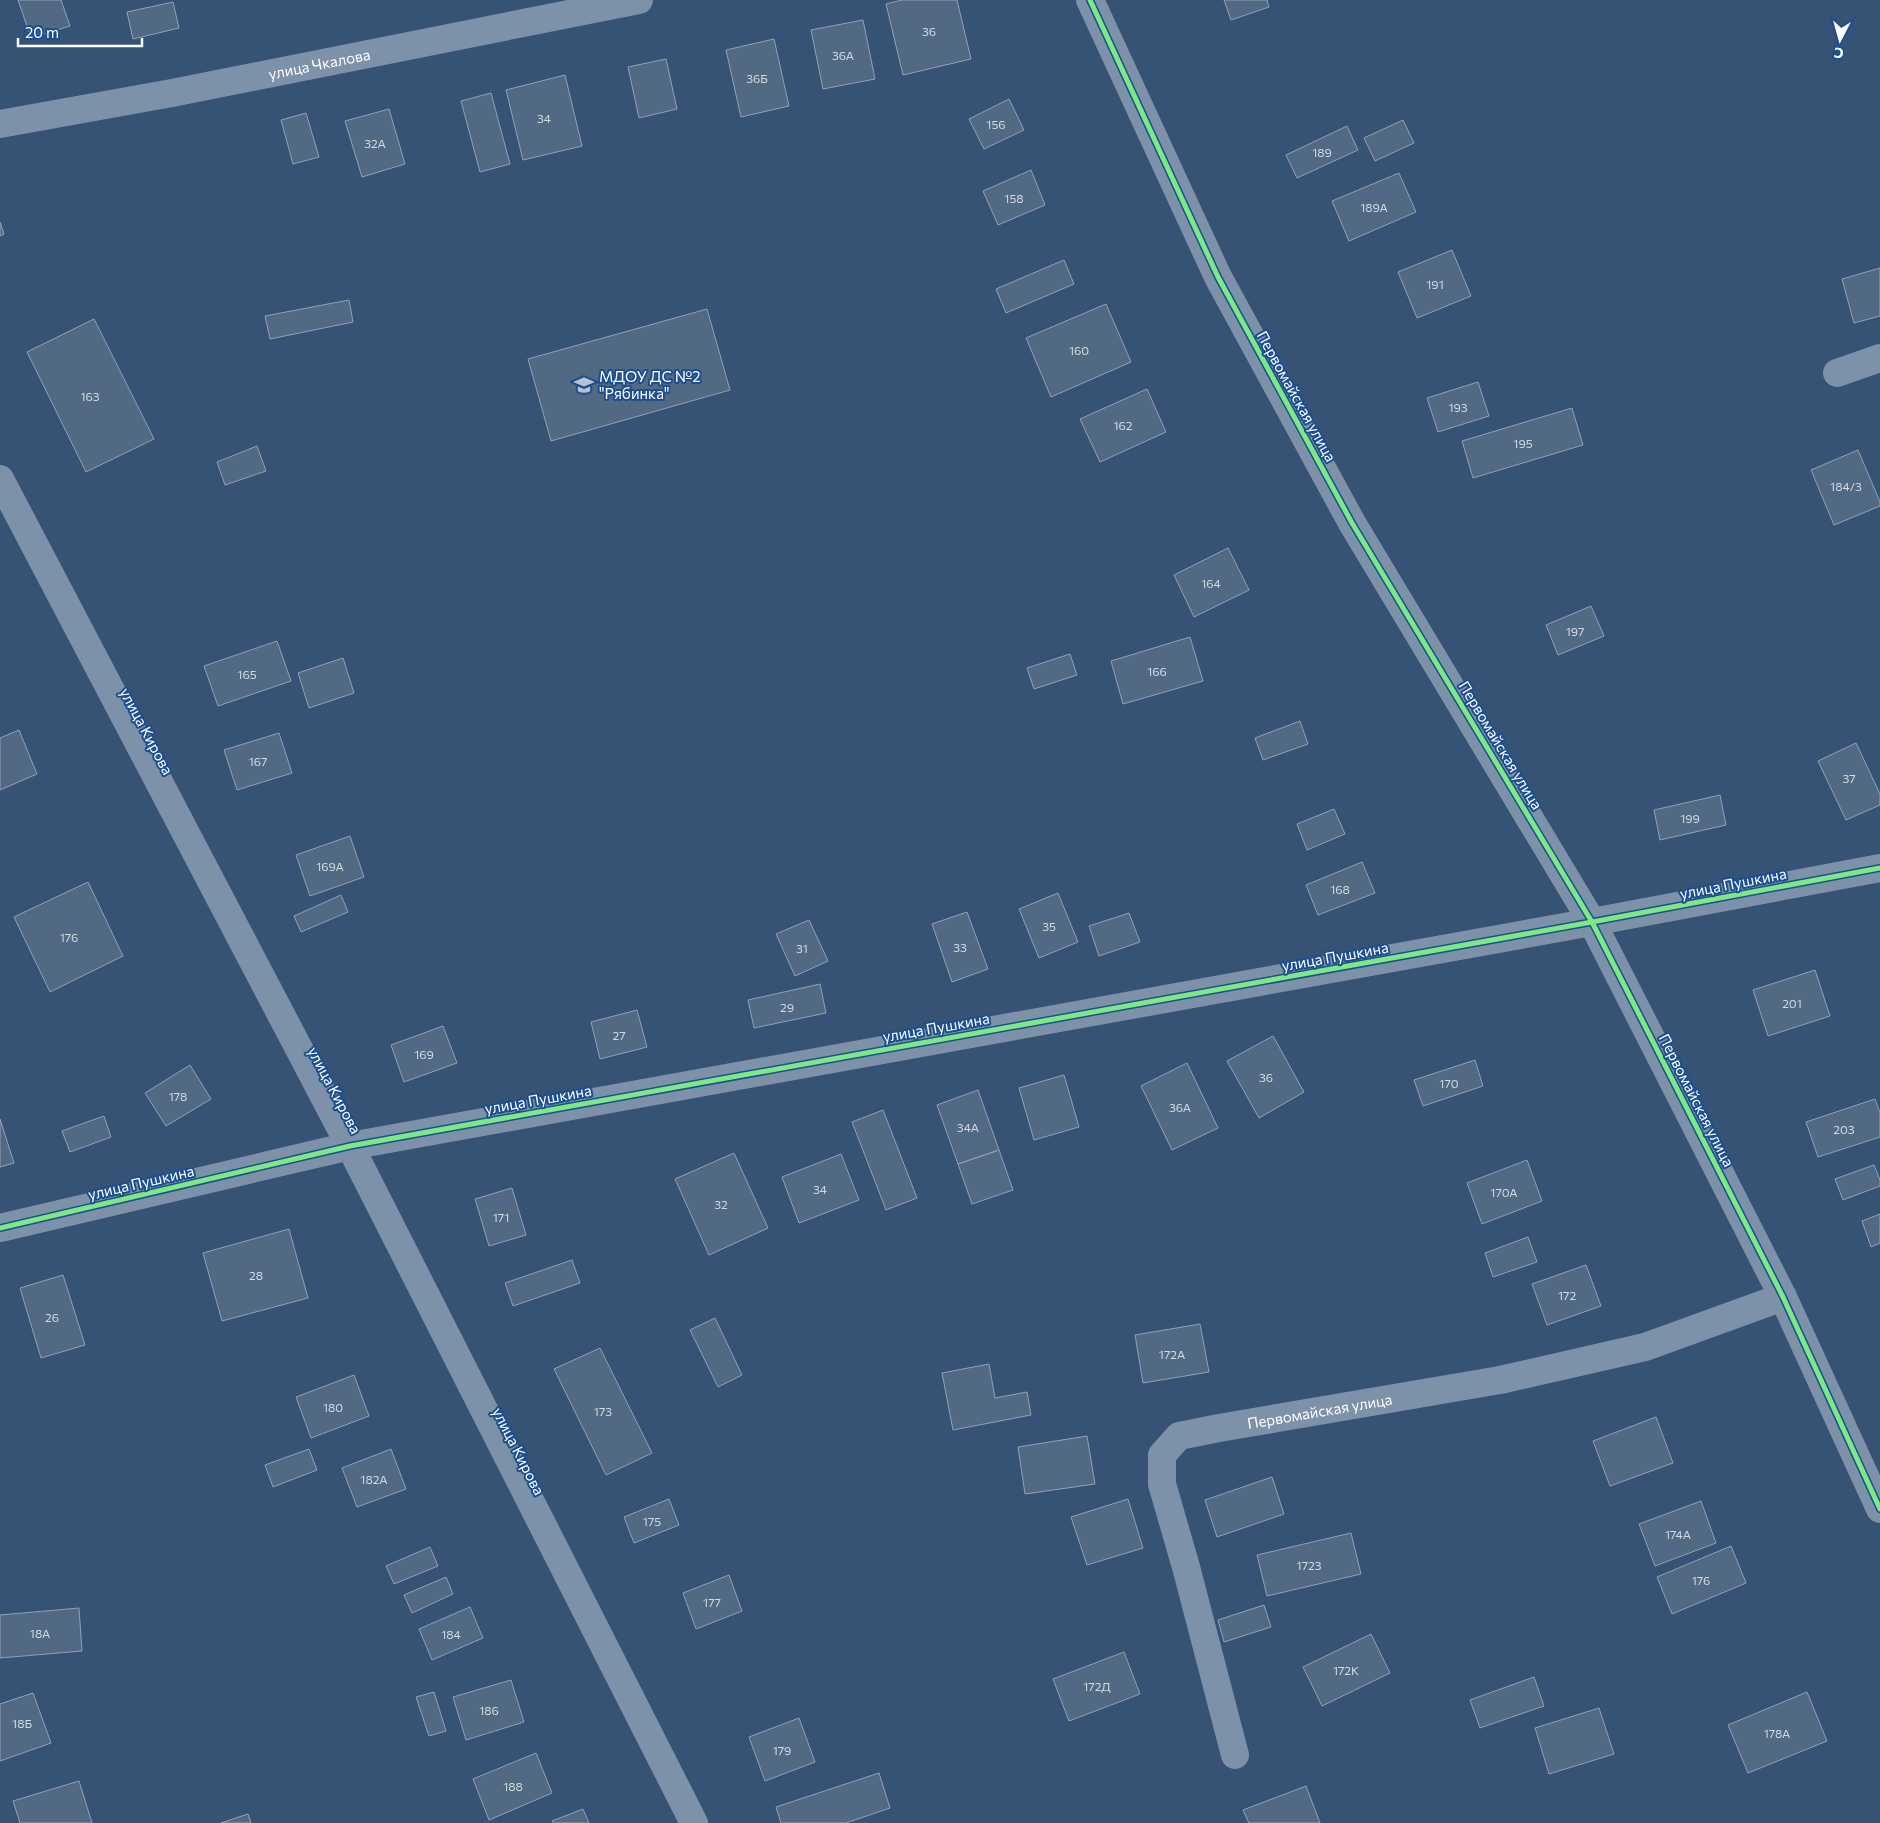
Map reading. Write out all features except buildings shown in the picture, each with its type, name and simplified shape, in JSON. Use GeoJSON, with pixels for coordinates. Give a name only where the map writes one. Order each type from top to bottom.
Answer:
{"type":"FeatureCollection","features":[{"type":"Feature","properties":{"kind":"street","name":"улица Чкалова"},"geometry":{"type":"LineString","coordinates":[[0,124],[172,93],[638,0]]}},
{"type":"Feature","properties":{"kind":"street","name":"Первомайская улица"},"geometry":{"type":"LineString","coordinates":[[1090,0],[1223,285],[1352,523],[1592,922],[1783,1297],[1880,1509]]}},
{"type":"Feature","properties":{"kind":"street"},"geometry":{"type":"LineString","coordinates":[[1836,373],[1880,358]]}},
{"type":"Feature","properties":{"kind":"street","name":"улица Кирова"},"geometry":{"type":"LineString","coordinates":[[0,479],[350,1146],[694,1823]]}},
{"type":"Feature","properties":{"kind":"street","name":"улица Пушкина"},"geometry":{"type":"LineString","coordinates":[[0,1228],[350,1146],[1592,922],[1880,868]]}},
{"type":"Feature","properties":{"kind":"street","name":"Первомайская улица"},"geometry":{"type":"LineString","coordinates":[[1235,1755],[1186,1567],[1162,1484],[1162,1455],[1179,1436],[1500,1380],[1645,1347],[1783,1297]]}},
{"type":"Feature","properties":{"kind":"cycle path"},"geometry":{"type":"LineString","coordinates":[[1090,0],[1218,277],[1352,523],[1592,922],[1783,1297],[1880,1509]]}},
{"type":"Feature","properties":{"kind":"cycle path"},"geometry":{"type":"LineString","coordinates":[[0,1228],[350,1146],[1592,922],[1880,868]]}},
{"type":"Feature","properties":{"kind":"place","name":"МДОУ ДС №2 \"Рябинка\""},"geometry":{"type":"Point","coordinates":[584,385]}}]}
